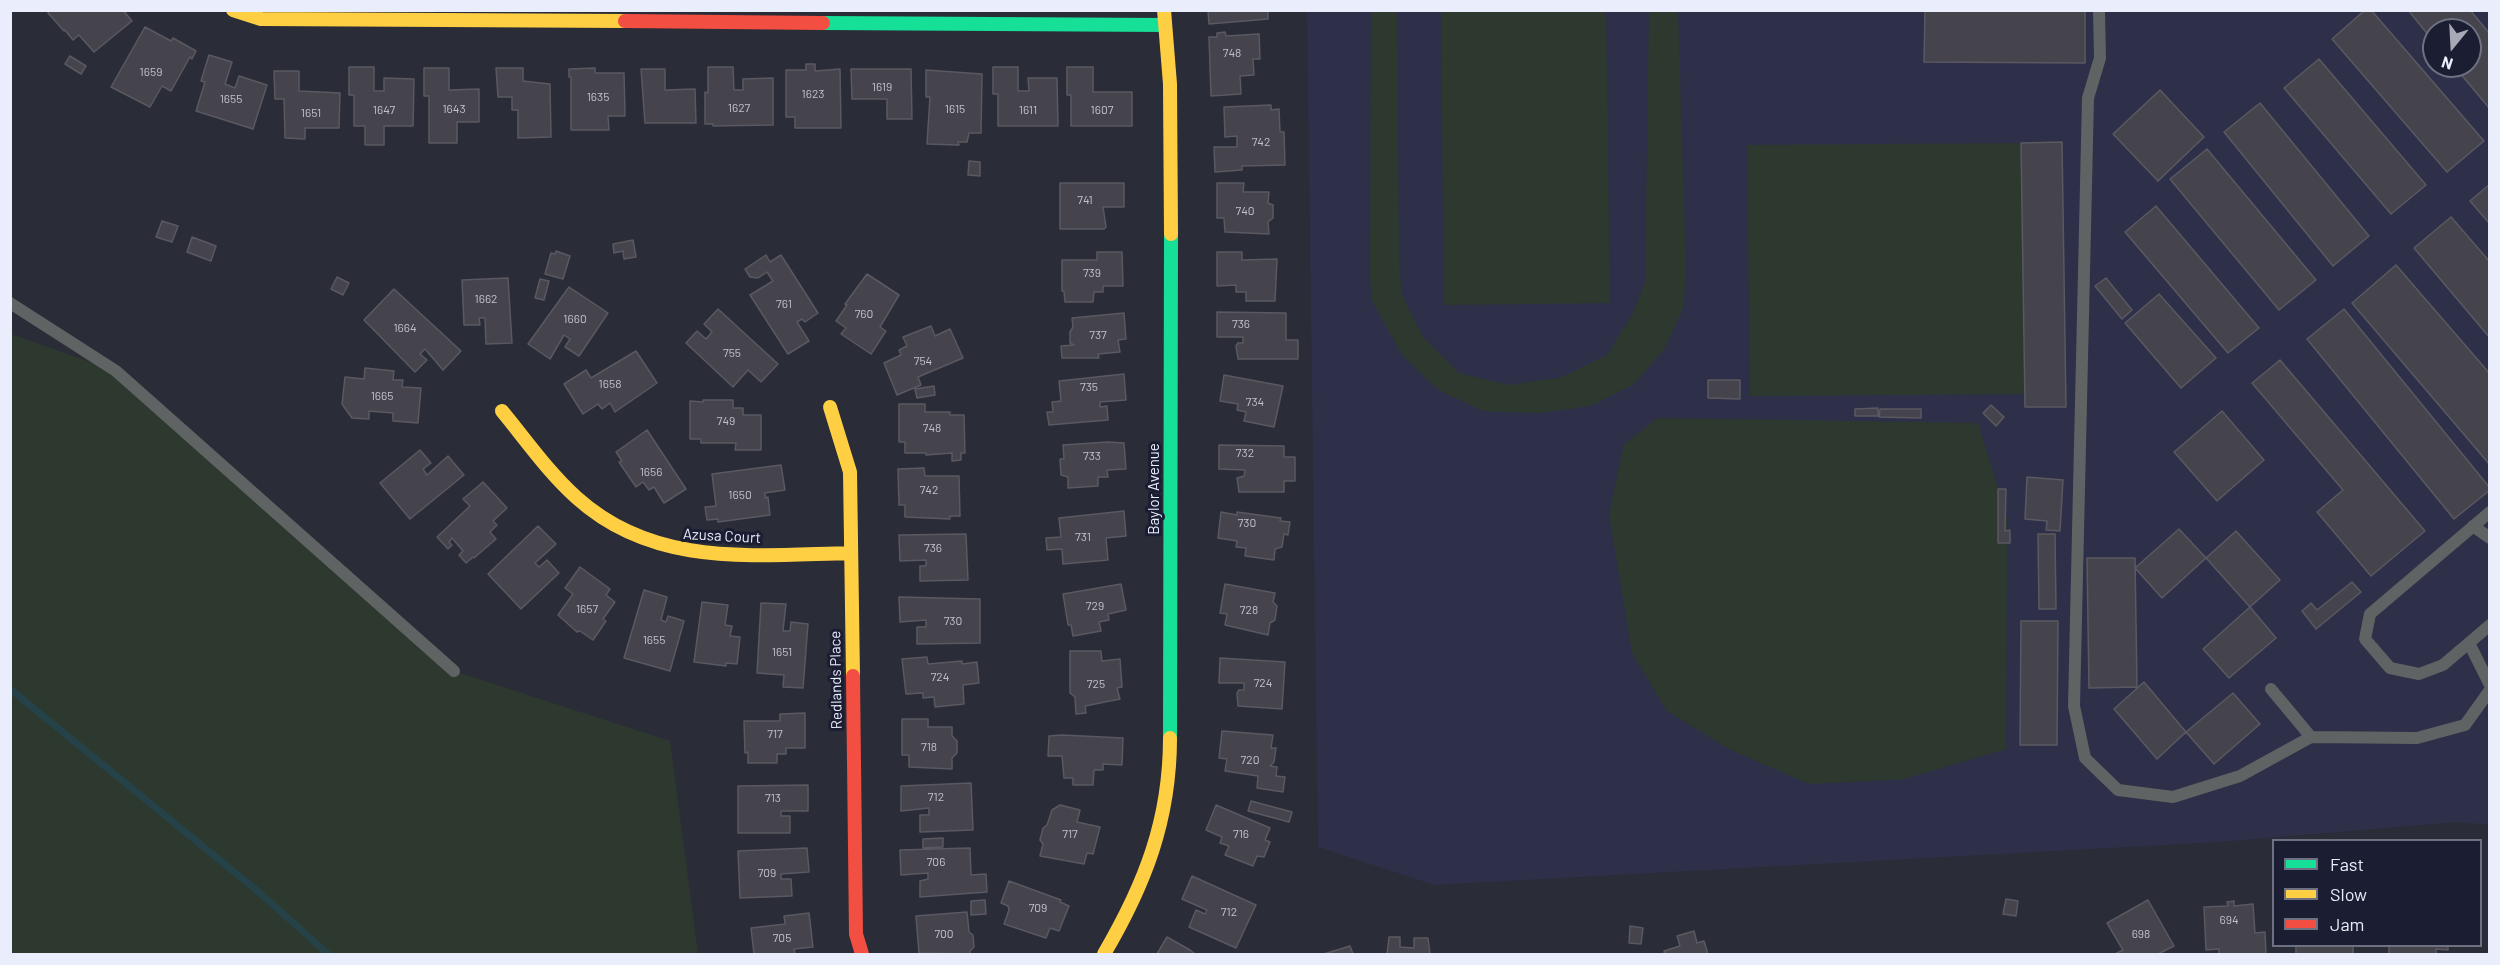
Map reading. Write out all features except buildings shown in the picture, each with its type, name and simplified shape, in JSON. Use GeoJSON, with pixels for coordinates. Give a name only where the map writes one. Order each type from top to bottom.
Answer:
{"type":"FeatureCollection","features":[{"type":"Feature","properties":{"kind":"street"},"geometry":{"type":"LineString","coordinates":[[233,10],[261,19],[1164,18]]}},
{"type":"Feature","properties":{"kind":"street","name":"Baylor Avenue"},"geometry":{"type":"LineString","coordinates":[[1104,954],[1121,927],[1149,864],[1166,799],[1170,752],[1172,157],[1170,84],[1164,18]]}},
{"type":"Feature","properties":{"kind":"street","name":"Redlands Place"},"geometry":{"type":"LineString","coordinates":[[830,407],[850,472],[856,934],[862,954]]}},
{"type":"Feature","properties":{"kind":"street","name":"Azusa Court"},"geometry":{"type":"LineString","coordinates":[[502,411],[576,498],[612,526],[654,545],[698,554],[851,553]]}},
{"type":"Feature","properties":{"kind":"lane"},"geometry":{"type":"LineString","coordinates":[[2099,10],[2100,58],[2088,98],[2074,706],[2085,758],[2118,790],[2173,797],[2240,776],[2311,736],[2418,738],[2465,725],[2490,690]]}},
{"type":"Feature","properties":{"kind":"lane"},"geometry":{"type":"LineString","coordinates":[[10,303],[116,371],[454,671]]}},
{"type":"Feature","properties":{"kind":"lane"},"geometry":{"type":"LineString","coordinates":[[2490,512],[2370,614],[2365,639],[2390,668],[2419,674],[2443,665],[2490,625]]}},
{"type":"Feature","properties":{"kind":"lane"},"geometry":{"type":"LineString","coordinates":[[2473,526],[2490,538]]}},
{"type":"Feature","properties":{"kind":"lane"},"geometry":{"type":"LineString","coordinates":[[2469,643],[2490,685]]}},
{"type":"Feature","properties":{"kind":"lane"},"geometry":{"type":"LineString","coordinates":[[2271,689],[2311,736]]}},
{"type":"Feature","properties":{"kind":"shaded area"},"geometry":{"type":"Polygon","coordinates":[[[1307,11],[2489,11],[2489,825],[2458,822],[2220,842],[1434,885],[1318,847],[1307,11]]]}},
{"type":"Feature","properties":{"kind":"green space"},"geometry":{"type":"Polygon","coordinates":[[[1371,11],[1397,11],[1399,264],[1402,295],[1423,337],[1459,373],[1509,385],[1562,377],[1607,355],[1633,313],[1645,283],[1649,11],[1678,11],[1686,271],[1683,308],[1665,348],[1633,385],[1590,406],[1539,413],[1482,411],[1437,389],[1402,355],[1372,301],[1370,280],[1371,11]]]}},
{"type":"Feature","properties":{"kind":"green space"},"geometry":{"type":"Polygon","coordinates":[[[1441,11],[1606,11],[1610,303],[1444,305],[1441,11]]]}},
{"type":"Feature","properties":{"kind":"green space"},"geometry":{"type":"Polygon","coordinates":[[[2021,143],[2024,394],[1750,396],[1747,145],[2021,143]]]}},
{"type":"Feature","properties":{"kind":"green space"},"geometry":{"type":"Polygon","coordinates":[[[11,334],[116,371],[454,671],[670,741],[698,954],[11,954],[11,334]]]}},
{"type":"Feature","properties":{"kind":"green space"},"geometry":{"type":"Polygon","coordinates":[[[1658,418],[1978,423],[2007,518],[2006,749],[1904,779],[1809,784],[1731,750],[1667,711],[1632,653],[1609,514],[1624,444],[1658,418]]]}},
{"type":"Feature","properties":{"kind":"waterway"},"geometry":{"type":"LineString","coordinates":[[10,689],[260,893],[328,954]]}},
{"type":"Feature","properties":{"kind":"traffic: fast"},"geometry":{"type":"LineString","coordinates":[[823,23],[1165,25]]}},
{"type":"Feature","properties":{"kind":"traffic: fast"},"geometry":{"type":"LineString","coordinates":[[1170,738],[1171,234]]}},
{"type":"Feature","properties":{"kind":"traffic: slow"},"geometry":{"type":"LineString","coordinates":[[233,10],[261,19],[625,21]]}},
{"type":"Feature","properties":{"kind":"traffic: slow"},"geometry":{"type":"LineString","coordinates":[[1164,10],[1170,84],[1171,234]]}},
{"type":"Feature","properties":{"kind":"traffic: slow"},"geometry":{"type":"LineString","coordinates":[[830,407],[850,472],[853,676]]}},
{"type":"Feature","properties":{"kind":"traffic: slow"},"geometry":{"type":"LineString","coordinates":[[502,411],[566,488],[607,521],[639,536],[672,547],[742,555],[851,553]]}},
{"type":"Feature","properties":{"kind":"traffic: slow"},"geometry":{"type":"LineString","coordinates":[[1104,954],[1143,877],[1160,824],[1169,768],[1170,738]]}},
{"type":"Feature","properties":{"kind":"traffic: jam"},"geometry":{"type":"LineString","coordinates":[[625,21],[823,23]]}},
{"type":"Feature","properties":{"kind":"traffic: jam"},"geometry":{"type":"LineString","coordinates":[[853,676],[856,934],[862,954]]}}]}
